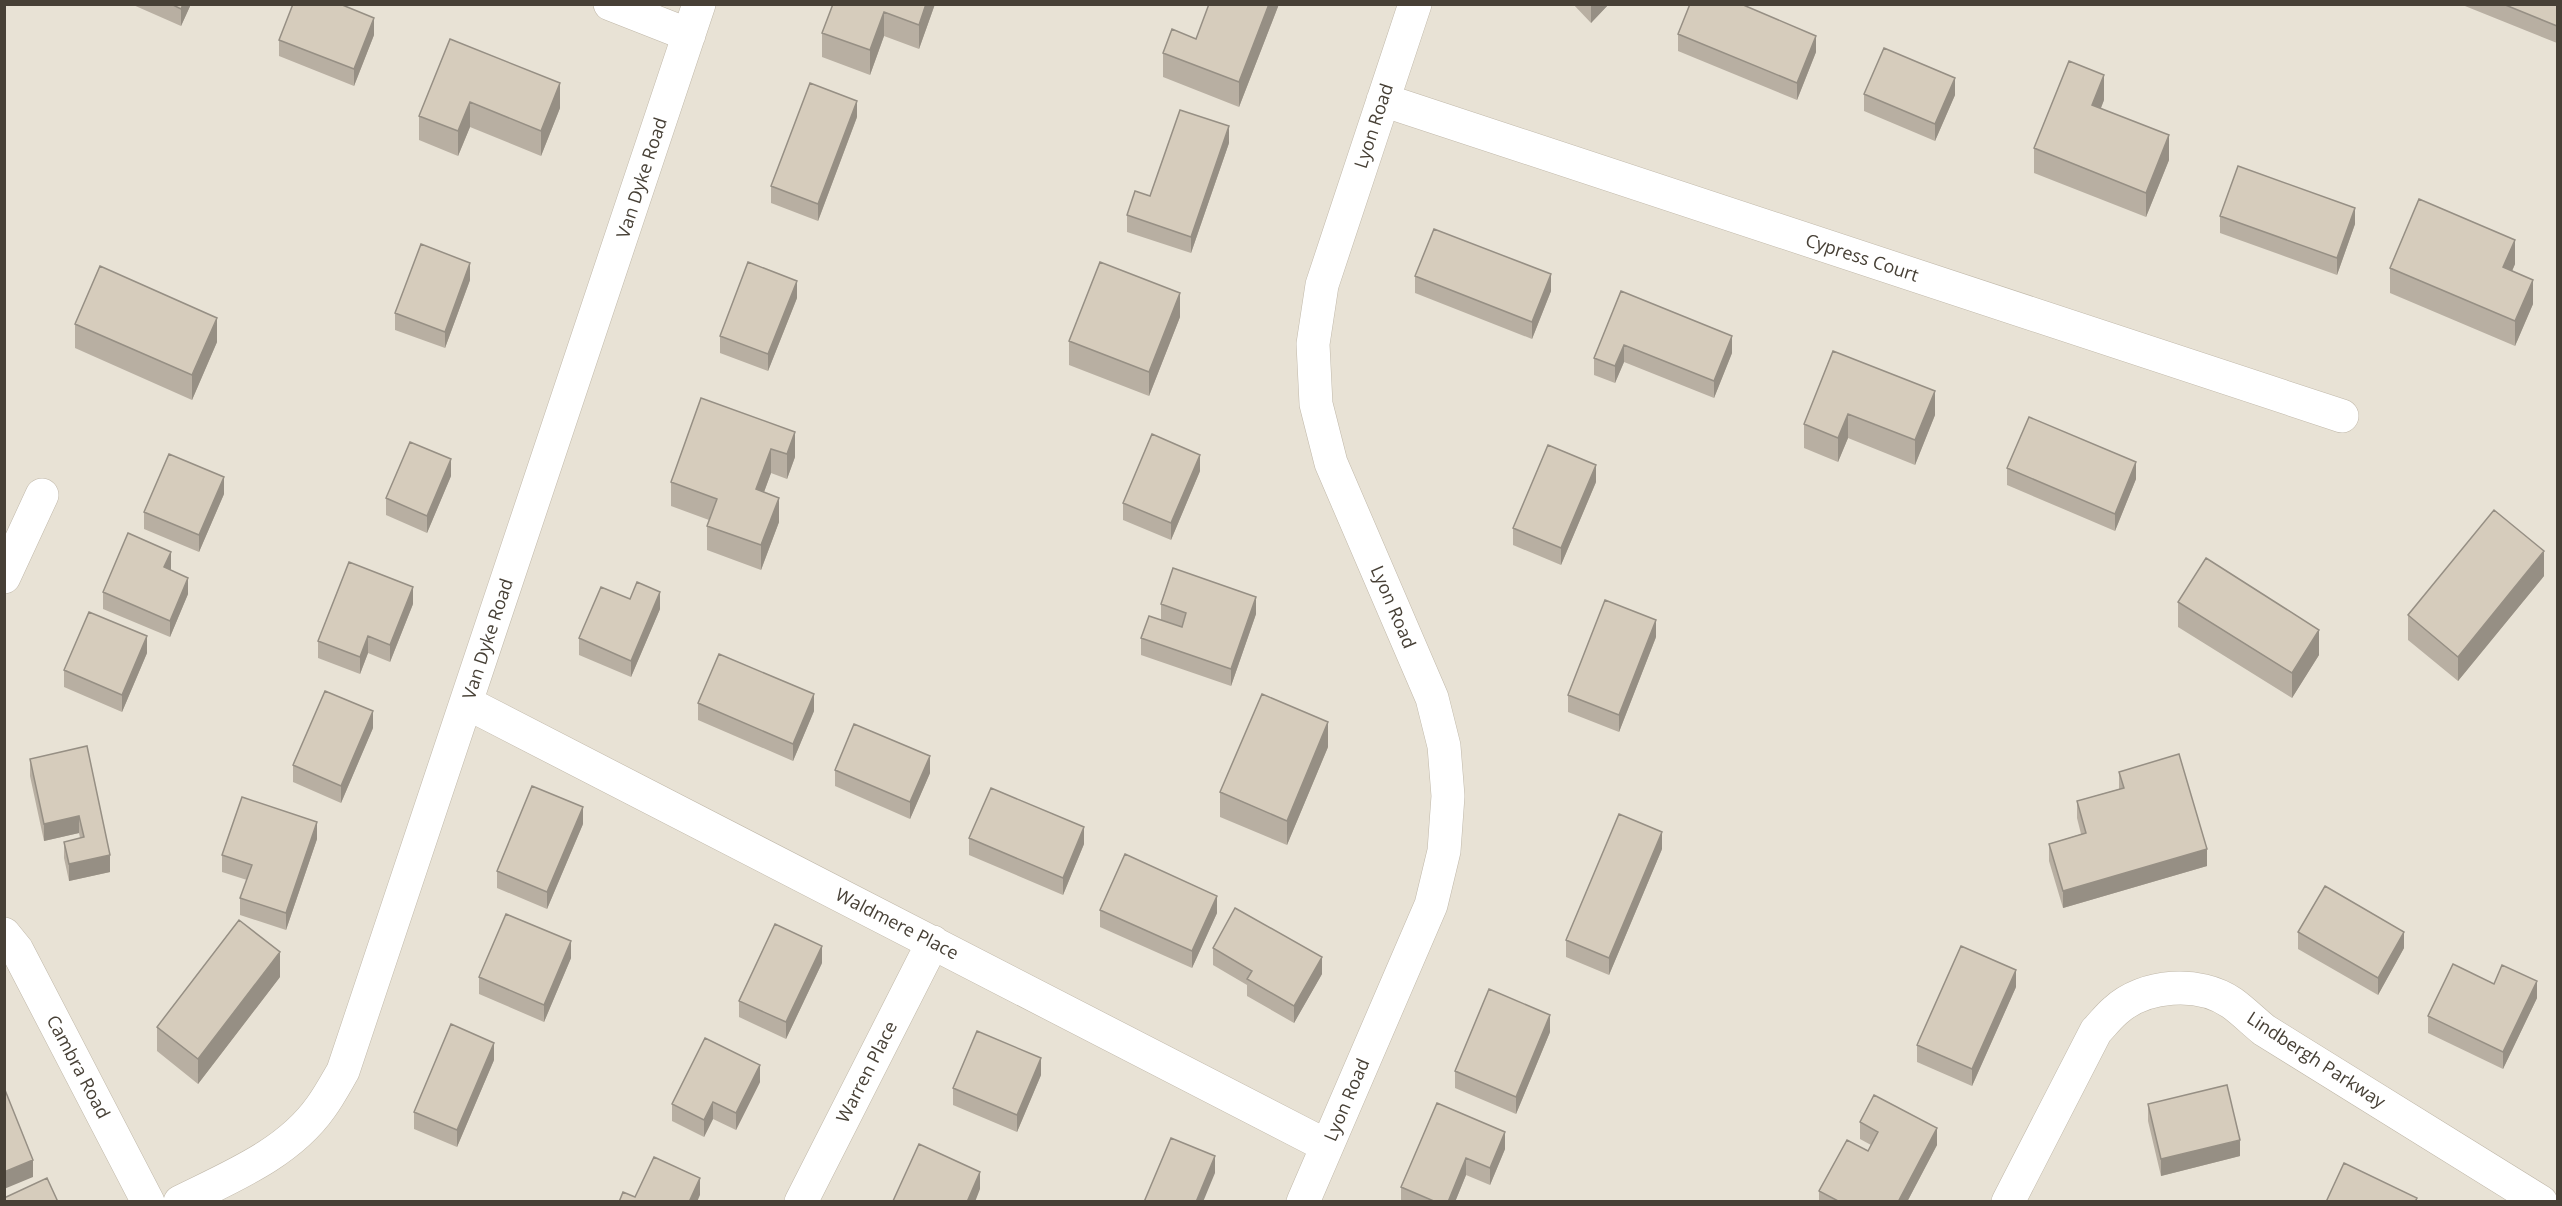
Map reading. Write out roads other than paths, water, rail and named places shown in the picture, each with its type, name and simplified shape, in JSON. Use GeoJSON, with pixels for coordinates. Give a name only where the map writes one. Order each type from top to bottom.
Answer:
{"type":"FeatureCollection","features":[{"type":"Feature","properties":{"kind":"street"},"geometry":{"type":"LineString","coordinates":[[610,4],[694,20]]}},
{"type":"Feature","properties":{"kind":"street","name":"Lyon Road"},"geometry":{"type":"LineString","coordinates":[[1303,1202],[1431,905],[1444,851],[1448,796],[1444,746],[1432,698],[1330,463],[1316,404],[1313,344],[1322,285],[1415,4]]}},
{"type":"Feature","properties":{"kind":"street","name":"Van Dyke Road"},"geometry":{"type":"LineString","coordinates":[[180,1202],[244,1170],[284,1145],[320,1109],[343,1071],[694,20]]}},
{"type":"Feature","properties":{"kind":"street","name":"Cypress Court"},"geometry":{"type":"LineString","coordinates":[[1383,100],[2342,416]]}},
{"type":"Feature","properties":{"kind":"street"},"geometry":{"type":"LineString","coordinates":[[4,577],[42,495]]}},
{"type":"Feature","properties":{"kind":"street","name":"Waldmere Place"},"geometry":{"type":"LineString","coordinates":[[467,703],[1327,1146]]}},
{"type":"Feature","properties":{"kind":"street","name":"Cambra Road"},"geometry":{"type":"LineString","coordinates":[[4,934],[17,950],[148,1202]]}},
{"type":"Feature","properties":{"kind":"street","name":"Warren Place"},"geometry":{"type":"LineString","coordinates":[[801,1202],[933,942]]}},
{"type":"Feature","properties":{"kind":"street","name":"Lindbergh Parkway"},"geometry":{"type":"LineString","coordinates":[[2008,1202],[2096,1031],[2115,1010],[2141,995],[2170,988],[2201,990],[2230,1002],[2264,1030],[2541,1202]]}}]}
